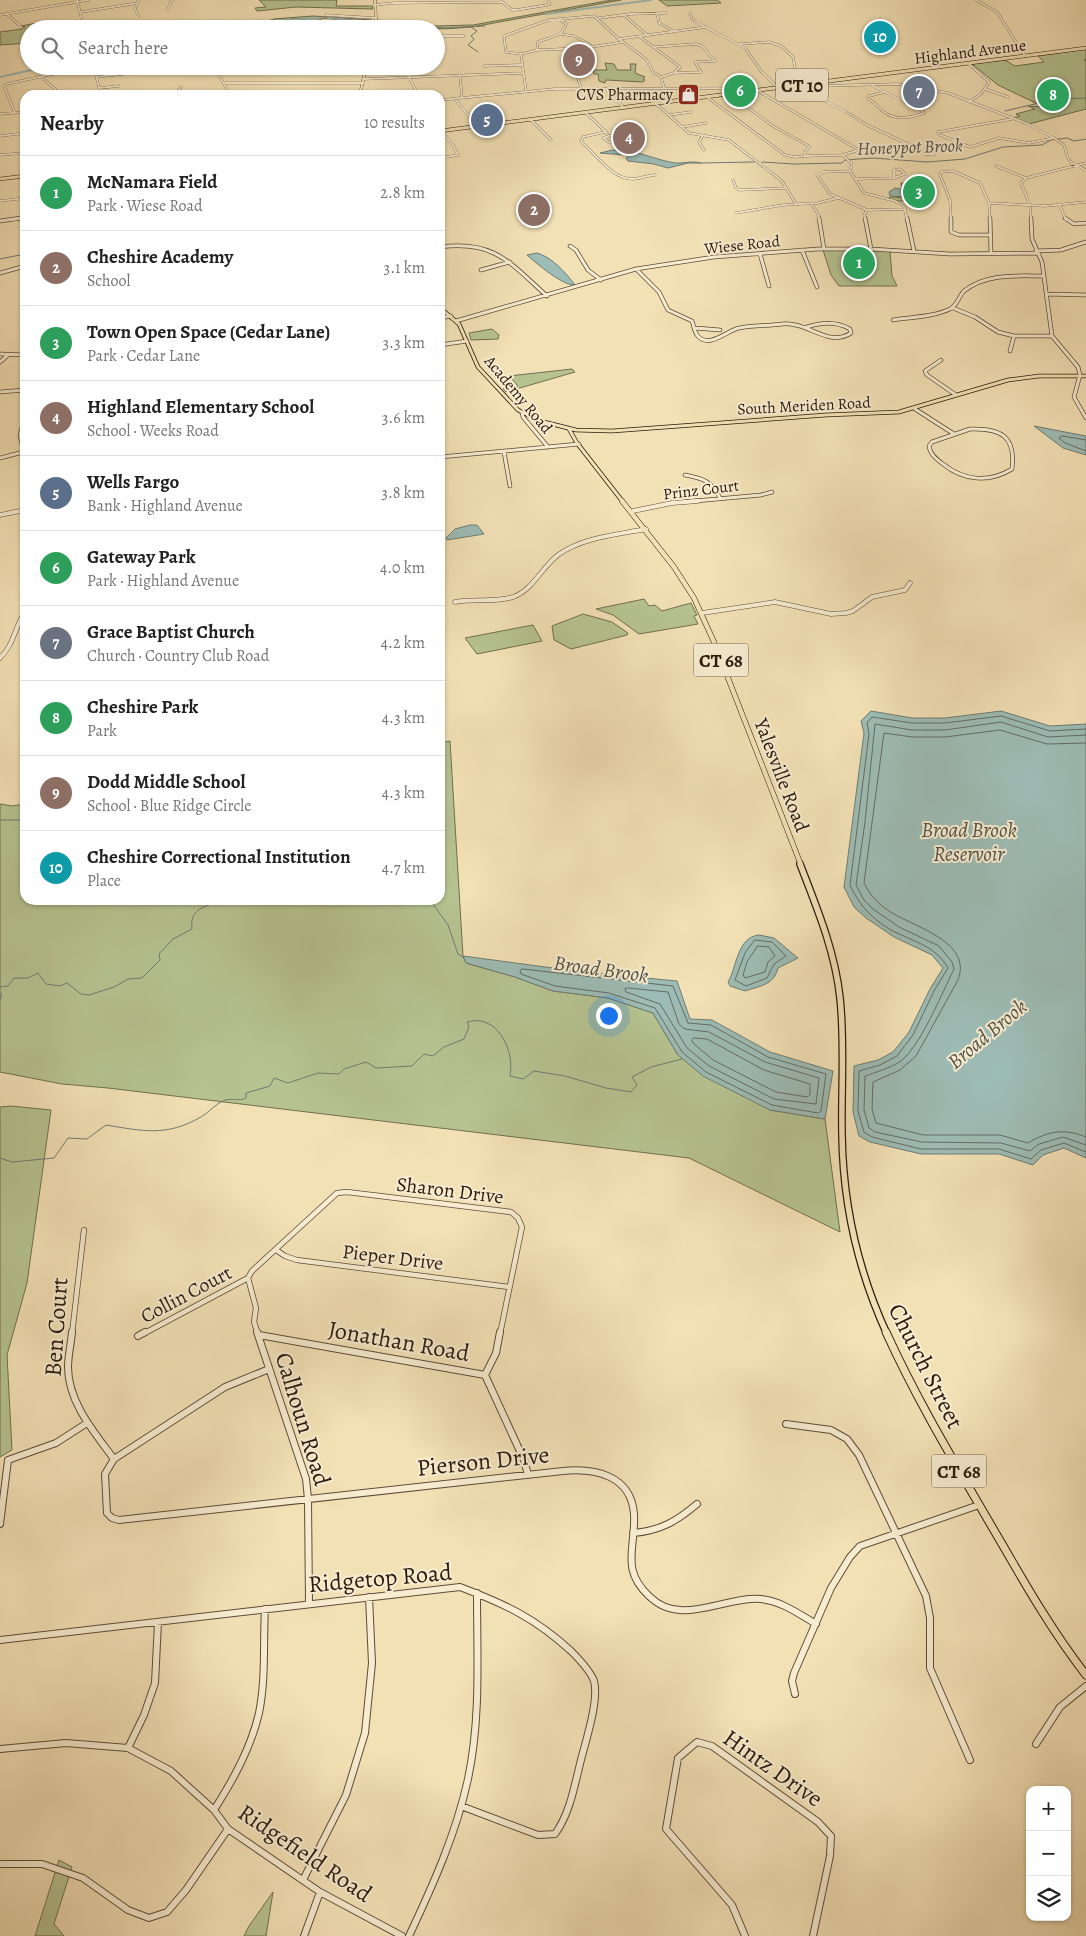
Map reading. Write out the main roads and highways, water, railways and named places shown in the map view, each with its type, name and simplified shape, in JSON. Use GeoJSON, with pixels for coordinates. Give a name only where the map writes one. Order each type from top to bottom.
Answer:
{"type":"FeatureCollection","features":[{"type":"Feature","properties":{"kind":"highway","name":"Highland Avenue"},"geometry":{"type":"LineString","coordinates":[[445,130],[1086,48]]}},
{"type":"Feature","properties":{"kind":"highway"},"geometry":{"type":"LineString","coordinates":[[0,179],[20,177]]}},
{"type":"Feature","properties":{"kind":"main road"},"geometry":{"type":"LineString","coordinates":[[375,0],[376,20]]}},
{"type":"Feature","properties":{"kind":"main road"},"geometry":{"type":"LineString","coordinates":[[361,90],[364,75]]}},
{"type":"Feature","properties":{"kind":"main road","name":"Academy Road"},"geometry":{"type":"LineString","coordinates":[[445,312],[456,321],[467,341],[473,358],[481,370],[522,413]]}},
{"type":"Feature","properties":{"kind":"main road","name":"South Meriden Road"},"geometry":{"type":"LineString","coordinates":[[522,413],[540,422],[569,429],[612,431],[826,415],[895,412],[915,409],[992,383],[1016,378],[1086,376]]}},
{"type":"Feature","properties":{"kind":"main road","name":"Yalesville Road"},"geometry":{"type":"LineString","coordinates":[[569,429],[683,579],[702,613],[824,925],[835,958],[843,1009],[843,1156]]}},
{"type":"Feature","properties":{"kind":"main road","name":"Yalesville Road"},"geometry":{"type":"LineString","coordinates":[[576,430],[579,444]]}},
{"type":"Feature","properties":{"kind":"main road","name":"Church Street"},"geometry":{"type":"LineString","coordinates":[[843,1156],[847,1202],[860,1263],[874,1305],[906,1378],[1042,1612],[1086,1675]]}},
{"type":"Feature","properties":{"kind":"water"},"geometry":{"type":"Polygon","coordinates":[[[613,150],[635,152],[674,163],[693,162],[701,163],[688,163],[668,168],[654,164],[628,161],[626,158],[629,156],[625,155],[600,153],[613,150]]]}},
{"type":"Feature","properties":{"kind":"water"},"geometry":{"type":"Polygon","coordinates":[[[895,188],[912,191],[919,198],[890,196],[889,192],[895,188]]]}},
{"type":"Feature","properties":{"kind":"water"},"geometry":{"type":"Polygon","coordinates":[[[537,253],[553,262],[575,285],[557,278],[527,255],[537,253]]]}},
{"type":"Feature","properties":{"kind":"water"},"geometry":{"type":"Polygon","coordinates":[[[1034,426],[1086,436],[1086,455],[1063,448],[1034,426]]]}},
{"type":"Feature","properties":{"kind":"water"},"geometry":{"type":"Polygon","coordinates":[[[477,525],[484,534],[447,540],[446,538],[455,529],[477,525]]]}},
{"type":"Feature","properties":{"kind":"water","name":"Broad Brook Reservoir"},"geometry":{"type":"Polygon","coordinates":[[[871,711],[912,718],[945,718],[1001,711],[1050,726],[1086,724],[1086,1158],[1064,1148],[1043,1155],[1033,1165],[999,1154],[921,1154],[870,1142],[859,1136],[853,1112],[854,1066],[878,1060],[893,1052],[909,1032],[930,989],[943,968],[932,955],[894,937],[866,918],[854,907],[844,887],[864,733],[861,721],[871,711]]]}},
{"type":"Feature","properties":{"kind":"water"},"geometry":{"type":"Polygon","coordinates":[[[759,935],[774,938],[798,958],[778,968],[773,978],[761,986],[745,991],[730,986],[728,982],[742,947],[746,941],[759,935]]]}},
{"type":"Feature","properties":{"kind":"water"},"geometry":{"type":"Polygon","coordinates":[[[463,956],[583,972],[677,981],[690,1019],[712,1020],[770,1052],[833,1071],[825,1119],[770,1110],[703,1076],[678,1055],[653,1013],[608,998],[553,991],[515,977],[466,963],[463,956]]]}},
{"type":"Feature","properties":{"kind":"waterway"},"geometry":{"type":"LineString","coordinates":[[546,14],[651,0]]}},
{"type":"Feature","properties":{"kind":"waterway"},"geometry":{"type":"LineString","coordinates":[[281,20],[320,18]]}},
{"type":"Feature","properties":{"kind":"waterway"},"geometry":{"type":"LineString","coordinates":[[328,18],[349,20]]}},
{"type":"Feature","properties":{"kind":"waterway"},"geometry":{"type":"LineString","coordinates":[[445,28],[485,26]]}},
{"type":"Feature","properties":{"kind":"waterway"},"geometry":{"type":"LineString","coordinates":[[471,27],[477,31],[471,36],[474,39],[468,45],[478,52]]}},
{"type":"Feature","properties":{"kind":"waterway"},"geometry":{"type":"LineString","coordinates":[[0,77],[20,73]]}},
{"type":"Feature","properties":{"kind":"waterway"},"geometry":{"type":"LineString","coordinates":[[1005,111],[1056,99],[1086,98]]}},
{"type":"Feature","properties":{"kind":"waterway","name":"Honeypot Brook"},"geometry":{"type":"LineString","coordinates":[[762,162],[794,164],[842,163],[845,160],[873,158],[927,162],[965,159],[1003,147],[1042,145],[1051,140],[1067,138],[1074,141],[1086,139]]}},
{"type":"Feature","properties":{"kind":"waterway","name":"Honeypot Brook"},"geometry":{"type":"LineString","coordinates":[[701,163],[754,162]]}},
{"type":"Feature","properties":{"kind":"waterway"},"geometry":{"type":"LineString","coordinates":[[0,259],[20,255]]}},
{"type":"Feature","properties":{"kind":"waterway","name":"Broad Brook"},"geometry":{"type":"LineString","coordinates":[[0,820],[20,820]]}},
{"type":"Feature","properties":{"kind":"waterway"},"geometry":{"type":"LineString","coordinates":[[0,987],[8,986],[14,978],[28,978],[38,973],[46,984],[60,986],[67,983],[81,994],[89,995],[114,987],[128,979],[142,978],[160,960],[159,954],[173,939],[192,929],[194,915],[208,905]]}},
{"type":"Feature","properties":{"kind":"waterway","name":"Broad Brook"},"geometry":{"type":"LineString","coordinates":[[434,905],[448,925],[458,954],[464,958]]}},
{"type":"Feature","properties":{"kind":"waterway"},"geometry":{"type":"LineString","coordinates":[[0,993],[2,994],[0,1000]]}},
{"type":"Feature","properties":{"kind":"waterway"},"geometry":{"type":"LineString","coordinates":[[0,1158],[12,1162],[54,1158],[68,1138],[87,1139],[106,1125],[154,1131],[177,1128],[201,1117],[223,1101],[243,1099],[246,1098],[246,1093],[270,1086],[274,1078],[288,1083],[318,1073],[339,1074],[344,1069],[366,1062],[376,1068],[412,1066],[424,1054],[433,1056],[444,1047],[464,1039],[469,1027],[467,1022],[478,1021],[487,1023],[495,1028],[507,1045],[510,1055],[510,1076],[523,1079],[534,1071],[565,1076],[606,1088],[631,1092],[637,1085],[632,1077],[651,1067],[682,1059]]}},
{"type":"Feature","properties":{"kind":"place","name":"Cheshire Correctional Institution"},"geometry":{"type":"Point","coordinates":[880,37]}},
{"type":"Feature","properties":{"kind":"place","name":"Dodd Middle School"},"geometry":{"type":"Point","coordinates":[579,60]}},
{"type":"Feature","properties":{"kind":"place","name":"Gateway Park"},"geometry":{"type":"Point","coordinates":[740,91]}},
{"type":"Feature","properties":{"kind":"place","name":"Grace Baptist Church"},"geometry":{"type":"Point","coordinates":[919,92]}},
{"type":"Feature","properties":{"kind":"place","name":"CVS Pharmacy"},"geometry":{"type":"Point","coordinates":[689,94]}},
{"type":"Feature","properties":{"kind":"place","name":"Cheshire Park"},"geometry":{"type":"Point","coordinates":[1053,95]}},
{"type":"Feature","properties":{"kind":"place","name":"Wells Fargo"},"geometry":{"type":"Point","coordinates":[487,120]}},
{"type":"Feature","properties":{"kind":"place","name":"Highland Elementary School"},"geometry":{"type":"Point","coordinates":[629,138]}},
{"type":"Feature","properties":{"kind":"place","name":"Town Open Space (Cedar Lane)"},"geometry":{"type":"Point","coordinates":[919,192]}},
{"type":"Feature","properties":{"kind":"place","name":"Cheshire Academy"},"geometry":{"type":"Point","coordinates":[534,210]}},
{"type":"Feature","properties":{"kind":"place","name":"McNamara Field"},"geometry":{"type":"Point","coordinates":[859,263]}}]}
